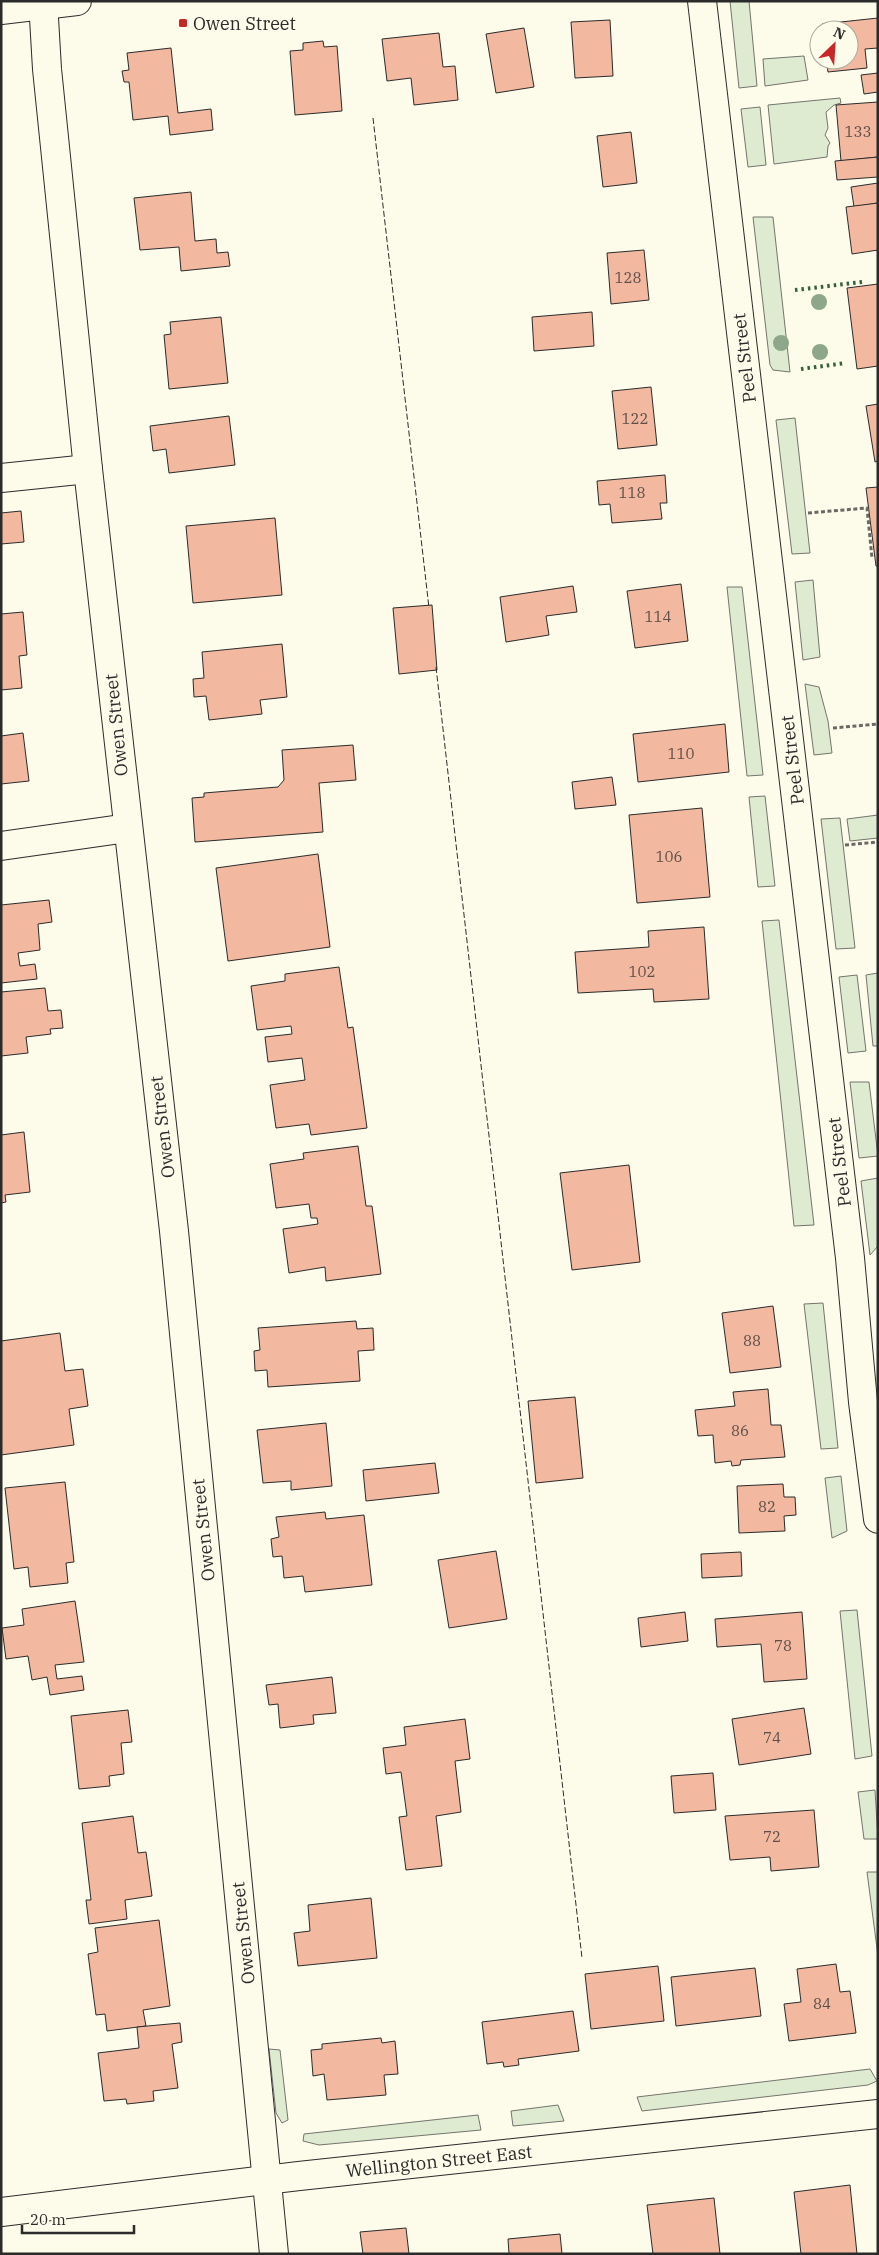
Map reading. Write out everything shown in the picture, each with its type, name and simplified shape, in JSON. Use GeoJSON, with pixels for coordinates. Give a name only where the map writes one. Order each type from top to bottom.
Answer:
{"type":"FeatureCollection","features":[{"type":"Feature","properties":{"kind":"street"},"geometry":{"type":"LineString","coordinates":[[1,10],[43,3],[77,1]]}},
{"type":"Feature","properties":{"kind":"street","name":"Peel Street"},"geometry":{"type":"LineString","coordinates":[[702,1],[850,1258],[863,1402],[878,1519]]}},
{"type":"Feature","properties":{"kind":"street","name":"Owen Street"},"geometry":{"type":"LineString","coordinates":[[43,3],[47,69],[88,469],[174,1231],[274,2254]]}},
{"type":"Feature","properties":{"kind":"street"},"geometry":{"type":"LineString","coordinates":[[1,478],[88,469]]}},
{"type":"Feature","properties":{"kind":"street"},"geometry":{"type":"LineString","coordinates":[[1,846],[128,828]]}},
{"type":"Feature","properties":{"kind":"street","name":"Wellington Street East"},"geometry":{"type":"LineString","coordinates":[[1,2212],[267,2180],[878,2114]]}},
{"type":"Feature","properties":{"kind":"path"},"geometry":{"type":"LineString","coordinates":[[808,513],[867,508],[872,558]]}},
{"type":"Feature","properties":{"kind":"path"},"geometry":{"type":"LineString","coordinates":[[834,728],[878,724]]}},
{"type":"Feature","properties":{"kind":"path"},"geometry":{"type":"LineString","coordinates":[[846,845],[878,842]]}},
{"type":"Feature","properties":{"kind":"green space"},"geometry":{"type":"Polygon","coordinates":[[[730,1],[749,1],[757,86],[739,88],[730,1]]]}},
{"type":"Feature","properties":{"kind":"green space"},"geometry":{"type":"Polygon","coordinates":[[[804,56],[808,80],[765,86],[763,59],[804,56]]]}},
{"type":"Feature","properties":{"kind":"green space"},"geometry":{"type":"Polygon","coordinates":[[[840,98],[841,103],[834,105],[826,112],[828,128],[825,135],[830,143],[827,157],[774,164],[768,105],[840,98]]]}},
{"type":"Feature","properties":{"kind":"green space"},"geometry":{"type":"Polygon","coordinates":[[[760,107],[766,165],[748,167],[741,109],[760,107]]]}},
{"type":"Feature","properties":{"kind":"green space"},"geometry":{"type":"Polygon","coordinates":[[[753,217],[773,217],[790,372],[773,370],[770,365],[753,217]]]}},
{"type":"Feature","properties":{"kind":"green space"},"geometry":{"type":"Polygon","coordinates":[[[795,418],[810,553],[792,554],[776,420],[795,418]]]}},
{"type":"Feature","properties":{"kind":"green space"},"geometry":{"type":"Polygon","coordinates":[[[813,580],[820,657],[803,660],[795,582],[813,580]]]}},
{"type":"Feature","properties":{"kind":"green space"},"geometry":{"type":"Polygon","coordinates":[[[727,587],[742,587],[763,775],[747,776],[727,587]]]}},
{"type":"Feature","properties":{"kind":"green space"},"geometry":{"type":"Polygon","coordinates":[[[805,684],[819,687],[828,721],[832,753],[814,755],[805,684]]]}},
{"type":"Feature","properties":{"kind":"green space"},"geometry":{"type":"Polygon","coordinates":[[[765,796],[775,886],[758,887],[749,797],[765,796]]]}},
{"type":"Feature","properties":{"kind":"green space"},"geometry":{"type":"Polygon","coordinates":[[[878,815],[878,838],[850,841],[847,819],[878,815]]]}},
{"type":"Feature","properties":{"kind":"green space"},"geometry":{"type":"Polygon","coordinates":[[[840,818],[855,948],[836,949],[821,819],[840,818]]]}},
{"type":"Feature","properties":{"kind":"green space"},"geometry":{"type":"Polygon","coordinates":[[[779,920],[814,1225],[794,1226],[762,921],[779,920]]]}},
{"type":"Feature","properties":{"kind":"green space"},"geometry":{"type":"Polygon","coordinates":[[[878,973],[878,1046],[873,1046],[866,975],[878,973]]]}},
{"type":"Feature","properties":{"kind":"green space"},"geometry":{"type":"Polygon","coordinates":[[[857,975],[866,1051],[848,1053],[839,977],[857,975]]]}},
{"type":"Feature","properties":{"kind":"green space"},"geometry":{"type":"Polygon","coordinates":[[[850,1082],[869,1082],[878,1156],[859,1158],[850,1082]]]}},
{"type":"Feature","properties":{"kind":"green space"},"geometry":{"type":"Polygon","coordinates":[[[878,1178],[878,1246],[870,1255],[861,1181],[878,1178]]]}},
{"type":"Feature","properties":{"kind":"green space"},"geometry":{"type":"Polygon","coordinates":[[[823,1303],[838,1448],[821,1449],[804,1304],[823,1303]]]}},
{"type":"Feature","properties":{"kind":"green space"},"geometry":{"type":"Polygon","coordinates":[[[841,1476],[847,1531],[832,1538],[825,1478],[841,1476]]]}},
{"type":"Feature","properties":{"kind":"green space"},"geometry":{"type":"Polygon","coordinates":[[[857,1610],[872,1756],[855,1759],[840,1611],[857,1610]]]}},
{"type":"Feature","properties":{"kind":"green space"},"geometry":{"type":"Polygon","coordinates":[[[875,1790],[878,1839],[864,1839],[858,1792],[875,1790]]]}},
{"type":"Feature","properties":{"kind":"green space"},"geometry":{"type":"Polygon","coordinates":[[[867,1872],[878,1872],[878,1956],[867,1872]]]}},
{"type":"Feature","properties":{"kind":"green space"},"geometry":{"type":"Polygon","coordinates":[[[269,2049],[280,2050],[288,2120],[282,2123],[276,2113],[269,2049]]]}},
{"type":"Feature","properties":{"kind":"green space"},"geometry":{"type":"Polygon","coordinates":[[[870,2069],[877,2081],[868,2085],[642,2111],[637,2097],[870,2069]]]}},
{"type":"Feature","properties":{"kind":"green space"},"geometry":{"type":"Polygon","coordinates":[[[558,2105],[564,2121],[513,2126],[511,2111],[558,2105]]]}},
{"type":"Feature","properties":{"kind":"green space"},"geometry":{"type":"Polygon","coordinates":[[[478,2115],[481,2130],[319,2145],[303,2141],[304,2134],[478,2115]]]}},
{"type":"Feature","properties":{"kind":"building"},"geometry":{"type":"Polygon","coordinates":[[[878,18],[878,48],[865,49],[867,68],[859,69],[859,20],[878,18]]]}},
{"type":"Feature","properties":{"kind":"building"},"geometry":{"type":"Polygon","coordinates":[[[610,20],[613,76],[575,78],[571,22],[610,20]]]}},
{"type":"Feature","properties":{"kind":"building"},"geometry":{"type":"Polygon","coordinates":[[[524,28],[534,87],[496,93],[486,34],[524,28]]]}},
{"type":"Feature","properties":{"kind":"building"},"geometry":{"type":"Polygon","coordinates":[[[439,33],[443,67],[455,66],[458,100],[414,105],[411,78],[387,81],[382,39],[439,33]]]}},
{"type":"Feature","properties":{"kind":"building"},"geometry":{"type":"Polygon","coordinates":[[[323,41],[324,47],[337,46],[342,111],[295,115],[290,51],[303,50],[303,43],[323,41]]]}},
{"type":"Feature","properties":{"kind":"building"},"geometry":{"type":"Polygon","coordinates":[[[171,48],[178,113],[211,109],[213,130],[170,135],[168,116],[133,120],[129,82],[124,82],[122,71],[129,70],[127,53],[171,48]]]}},
{"type":"Feature","properties":{"kind":"building"},"geometry":{"type":"Polygon","coordinates":[[[828,70],[848,70],[828,72],[828,70]]]}},
{"type":"Feature","properties":{"kind":"building"},"geometry":{"type":"Polygon","coordinates":[[[878,73],[878,92],[864,94],[861,75],[878,73]]]}},
{"type":"Feature","properties":{"kind":"building"},"geometry":{"type":"Polygon","coordinates":[[[878,102],[878,157],[841,161],[836,105],[878,102]]]}},
{"type":"Feature","properties":{"kind":"building"},"geometry":{"type":"Polygon","coordinates":[[[631,132],[637,183],[603,187],[597,136],[631,132]]]}},
{"type":"Feature","properties":{"kind":"building"},"geometry":{"type":"Polygon","coordinates":[[[878,157],[878,177],[837,180],[835,161],[878,157]]]}},
{"type":"Feature","properties":{"kind":"building"},"geometry":{"type":"Polygon","coordinates":[[[878,183],[878,203],[854,207],[851,187],[878,183]]]}},
{"type":"Feature","properties":{"kind":"building"},"geometry":{"type":"Polygon","coordinates":[[[191,192],[195,241],[216,239],[217,253],[228,252],[230,266],[181,271],[179,247],[140,250],[134,198],[191,192]]]}},
{"type":"Feature","properties":{"kind":"building"},"geometry":{"type":"Polygon","coordinates":[[[878,203],[878,250],[852,254],[846,207],[878,203]]]}},
{"type":"Feature","properties":{"kind":"building"},"geometry":{"type":"Polygon","coordinates":[[[644,250],[649,300],[611,304],[607,253],[644,250]]]}},
{"type":"Feature","properties":{"kind":"building"},"geometry":{"type":"Polygon","coordinates":[[[878,284],[878,366],[857,369],[847,288],[878,284]]]}},
{"type":"Feature","properties":{"kind":"building"},"geometry":{"type":"Polygon","coordinates":[[[592,312],[594,346],[534,351],[532,317],[592,312]]]}},
{"type":"Feature","properties":{"kind":"building"},"geometry":{"type":"Polygon","coordinates":[[[221,317],[228,383],[169,389],[164,335],[171,334],[170,322],[221,317]]]}},
{"type":"Feature","properties":{"kind":"building"},"geometry":{"type":"Polygon","coordinates":[[[651,387],[657,445],[618,449],[612,391],[651,387]]]}},
{"type":"Feature","properties":{"kind":"building"},"geometry":{"type":"Polygon","coordinates":[[[878,404],[878,461],[875,462],[866,406],[878,404]]]}},
{"type":"Feature","properties":{"kind":"building"},"geometry":{"type":"Polygon","coordinates":[[[229,416],[235,465],[169,473],[166,449],[153,451],[150,426],[229,416]]]}},
{"type":"Feature","properties":{"kind":"building"},"geometry":{"type":"Polygon","coordinates":[[[665,475],[667,503],[660,503],[662,519],[612,523],[610,504],[599,505],[597,481],[665,475]]]}},
{"type":"Feature","properties":{"kind":"building"},"geometry":{"type":"Polygon","coordinates":[[[878,487],[878,566],[876,566],[866,488],[878,487]]]}},
{"type":"Feature","properties":{"kind":"building"},"geometry":{"type":"Polygon","coordinates":[[[21,511],[24,542],[1,544],[1,513],[21,511]]]}},
{"type":"Feature","properties":{"kind":"building"},"geometry":{"type":"Polygon","coordinates":[[[275,518],[282,595],[193,603],[186,526],[275,518]]]}},
{"type":"Feature","properties":{"kind":"building"},"geometry":{"type":"Polygon","coordinates":[[[681,584],[688,641],[635,648],[627,591],[681,584]]]}},
{"type":"Feature","properties":{"kind":"building"},"geometry":{"type":"Polygon","coordinates":[[[573,586],[577,612],[546,616],[549,635],[506,642],[500,597],[573,586]]]}},
{"type":"Feature","properties":{"kind":"building"},"geometry":{"type":"Polygon","coordinates":[[[432,605],[437,670],[399,674],[393,608],[432,605]]]}},
{"type":"Feature","properties":{"kind":"building"},"geometry":{"type":"Polygon","coordinates":[[[23,612],[27,655],[19,656],[22,688],[1,690],[1,614],[23,612]]]}},
{"type":"Feature","properties":{"kind":"building"},"geometry":{"type":"Polygon","coordinates":[[[282,644],[287,697],[260,700],[262,714],[209,720],[206,696],[194,697],[193,679],[204,678],[202,652],[282,644]]]}},
{"type":"Feature","properties":{"kind":"building"},"geometry":{"type":"Polygon","coordinates":[[[725,724],[729,772],[638,782],[633,734],[725,724]]]}},
{"type":"Feature","properties":{"kind":"building"},"geometry":{"type":"Polygon","coordinates":[[[23,733],[29,781],[1,784],[1,736],[23,733]]]}},
{"type":"Feature","properties":{"kind":"building"},"geometry":{"type":"Polygon","coordinates":[[[353,745],[356,780],[319,783],[323,832],[195,842],[192,798],[204,797],[204,793],[278,787],[284,780],[282,750],[353,745]]]}},
{"type":"Feature","properties":{"kind":"building"},"geometry":{"type":"Polygon","coordinates":[[[612,777],[616,805],[575,809],[572,782],[612,777]]]}},
{"type":"Feature","properties":{"kind":"building"},"geometry":{"type":"Polygon","coordinates":[[[702,808],[710,897],[637,903],[629,815],[702,808]]]}},
{"type":"Feature","properties":{"kind":"building"},"geometry":{"type":"Polygon","coordinates":[[[318,854],[330,947],[228,961],[216,868],[318,854]]]}},
{"type":"Feature","properties":{"kind":"building"},"geometry":{"type":"Polygon","coordinates":[[[49,900],[52,922],[38,924],[40,950],[18,953],[20,966],[35,964],[37,979],[1,983],[1,905],[49,900]]]}},
{"type":"Feature","properties":{"kind":"building"},"geometry":{"type":"Polygon","coordinates":[[[704,927],[709,999],[654,1002],[653,989],[578,993],[575,952],[649,947],[648,931],[704,927]]]}},
{"type":"Feature","properties":{"kind":"building"},"geometry":{"type":"Polygon","coordinates":[[[339,967],[348,1028],[353,1027],[367,1128],[311,1135],[309,1124],[276,1128],[270,1085],[305,1080],[302,1058],[268,1062],[265,1037],[292,1034],[291,1026],[257,1030],[251,986],[285,981],[285,974],[339,967]]]}},
{"type":"Feature","properties":{"kind":"building"},"geometry":{"type":"Polygon","coordinates":[[[45,988],[48,1011],[61,1010],[63,1028],[50,1029],[51,1034],[26,1037],[28,1053],[1,1056],[1,992],[45,988]]]}},
{"type":"Feature","properties":{"kind":"building"},"geometry":{"type":"Polygon","coordinates":[[[24,1132],[30,1192],[5,1195],[6,1202],[1,1203],[1,1135],[24,1132]]]}},
{"type":"Feature","properties":{"kind":"building"},"geometry":{"type":"Polygon","coordinates":[[[358,1146],[366,1206],[372,1206],[381,1274],[326,1281],[325,1267],[289,1273],[283,1229],[318,1224],[317,1218],[311,1218],[309,1204],[276,1208],[270,1164],[304,1159],[303,1153],[358,1146]]]}},
{"type":"Feature","properties":{"kind":"building"},"geometry":{"type":"Polygon","coordinates":[[[629,1165],[640,1262],[572,1270],[560,1173],[629,1165]]]}},
{"type":"Feature","properties":{"kind":"building"},"geometry":{"type":"Polygon","coordinates":[[[773,1306],[781,1367],[730,1373],[722,1313],[773,1306]]]}},
{"type":"Feature","properties":{"kind":"building"},"geometry":{"type":"Polygon","coordinates":[[[356,1321],[357,1329],[373,1328],[374,1350],[358,1351],[360,1381],[268,1387],[267,1370],[255,1371],[254,1351],[260,1350],[258,1328],[356,1321]]]}},
{"type":"Feature","properties":{"kind":"building"},"geometry":{"type":"Polygon","coordinates":[[[60,1333],[65,1371],[83,1369],[88,1406],[69,1409],[74,1445],[1,1455],[1,1341],[60,1333]]]}},
{"type":"Feature","properties":{"kind":"building"},"geometry":{"type":"Polygon","coordinates":[[[768,1389],[771,1425],[781,1425],[785,1457],[741,1460],[740,1465],[732,1466],[731,1461],[715,1463],[713,1435],[698,1436],[695,1410],[735,1406],[733,1392],[768,1389]]]}},
{"type":"Feature","properties":{"kind":"building"},"geometry":{"type":"Polygon","coordinates":[[[575,1397],[583,1478],[536,1483],[528,1401],[575,1397]]]}},
{"type":"Feature","properties":{"kind":"building"},"geometry":{"type":"Polygon","coordinates":[[[326,1423],[332,1486],[291,1490],[291,1481],[263,1483],[257,1430],[326,1423]]]}},
{"type":"Feature","properties":{"kind":"building"},"geometry":{"type":"Polygon","coordinates":[[[435,1463],[439,1493],[366,1501],[363,1470],[435,1463]]]}},
{"type":"Feature","properties":{"kind":"building"},"geometry":{"type":"Polygon","coordinates":[[[65,1482],[74,1562],[66,1563],[68,1583],[30,1587],[28,1567],[14,1569],[5,1488],[65,1482]]]}},
{"type":"Feature","properties":{"kind":"building"},"geometry":{"type":"Polygon","coordinates":[[[783,1484],[784,1497],[795,1497],[796,1515],[784,1516],[785,1531],[739,1533],[737,1486],[783,1484]]]}},
{"type":"Feature","properties":{"kind":"building"},"geometry":{"type":"Polygon","coordinates":[[[325,1512],[326,1519],[364,1515],[372,1585],[305,1592],[303,1576],[284,1578],[282,1556],[273,1557],[271,1539],[279,1537],[276,1517],[325,1512]]]}},
{"type":"Feature","properties":{"kind":"building"},"geometry":{"type":"Polygon","coordinates":[[[496,1551],[507,1619],[449,1628],[438,1560],[496,1551]]]}},
{"type":"Feature","properties":{"kind":"building"},"geometry":{"type":"Polygon","coordinates":[[[741,1552],[742,1576],[702,1578],[701,1554],[741,1552]]]}},
{"type":"Feature","properties":{"kind":"building"},"geometry":{"type":"Polygon","coordinates":[[[75,1601],[84,1662],[55,1665],[57,1679],[82,1676],[84,1690],[50,1695],[47,1677],[32,1680],[28,1656],[6,1659],[2,1628],[24,1625],[22,1609],[75,1601]]]}},
{"type":"Feature","properties":{"kind":"building"},"geometry":{"type":"Polygon","coordinates":[[[685,1612],[688,1641],[641,1647],[638,1618],[685,1612]]]}},
{"type":"Feature","properties":{"kind":"building"},"geometry":{"type":"Polygon","coordinates":[[[802,1612],[807,1679],[764,1682],[761,1644],[717,1647],[715,1619],[802,1612]]]}},
{"type":"Feature","properties":{"kind":"building"},"geometry":{"type":"Polygon","coordinates":[[[332,1677],[336,1713],[313,1715],[314,1724],[280,1728],[278,1704],[269,1705],[266,1685],[332,1677]]]}},
{"type":"Feature","properties":{"kind":"building"},"geometry":{"type":"Polygon","coordinates":[[[804,1708],[811,1754],[739,1765],[732,1719],[804,1708]]]}},
{"type":"Feature","properties":{"kind":"building"},"geometry":{"type":"Polygon","coordinates":[[[128,1710],[132,1742],[121,1743],[124,1774],[109,1776],[110,1786],[79,1789],[71,1716],[128,1710]]]}},
{"type":"Feature","properties":{"kind":"building"},"geometry":{"type":"Polygon","coordinates":[[[465,1719],[470,1759],[455,1761],[461,1812],[436,1816],[442,1866],[406,1870],[399,1817],[407,1816],[401,1772],[386,1774],[383,1748],[406,1745],[404,1727],[465,1719]]]}},
{"type":"Feature","properties":{"kind":"building"},"geometry":{"type":"Polygon","coordinates":[[[713,1773],[716,1810],[674,1813],[671,1776],[713,1773]]]}},
{"type":"Feature","properties":{"kind":"building"},"geometry":{"type":"Polygon","coordinates":[[[814,1810],[819,1867],[771,1871],[770,1857],[730,1860],[725,1816],[814,1810]]]}},
{"type":"Feature","properties":{"kind":"building"},"geometry":{"type":"Polygon","coordinates":[[[133,1816],[138,1853],[146,1852],[152,1896],[125,1900],[127,1919],[89,1924],[86,1900],[91,1900],[82,1823],[133,1816]]]}},
{"type":"Feature","properties":{"kind":"building"},"geometry":{"type":"Polygon","coordinates":[[[371,1898],[377,1958],[298,1966],[294,1933],[310,1931],[308,1905],[371,1898]]]}},
{"type":"Feature","properties":{"kind":"building"},"geometry":{"type":"Polygon","coordinates":[[[159,1920],[170,2006],[143,2010],[146,2026],[107,2031],[105,2014],[96,2015],[88,1954],[98,1952],[95,1928],[159,1920]]]}},
{"type":"Feature","properties":{"kind":"building"},"geometry":{"type":"Polygon","coordinates":[[[836,1964],[840,1992],[850,1991],[856,2033],[789,2041],[784,2004],[801,2002],[797,1969],[836,1964]]]}},
{"type":"Feature","properties":{"kind":"building"},"geometry":{"type":"Polygon","coordinates":[[[658,1966],[664,2021],[591,2029],[585,1974],[658,1966]]]}},
{"type":"Feature","properties":{"kind":"building"},"geometry":{"type":"Polygon","coordinates":[[[755,1968],[761,2016],[676,2026],[671,1977],[755,1968]]]}},
{"type":"Feature","properties":{"kind":"building"},"geometry":{"type":"Polygon","coordinates":[[[573,2011],[579,2051],[518,2059],[519,2065],[504,2067],[503,2062],[487,2064],[482,2022],[573,2011]]]}},
{"type":"Feature","properties":{"kind":"building"},"geometry":{"type":"Polygon","coordinates":[[[180,2023],[182,2042],[172,2044],[178,2088],[153,2091],[154,2101],[127,2104],[126,2099],[104,2101],[98,2053],[139,2048],[137,2027],[180,2023]]]}},
{"type":"Feature","properties":{"kind":"building"},"geometry":{"type":"Polygon","coordinates":[[[381,2038],[382,2043],[395,2041],[398,2074],[384,2075],[386,2095],[327,2100],[324,2074],[313,2076],[311,2050],[322,2049],[322,2044],[381,2038]]]}},
{"type":"Feature","properties":{"kind":"building"},"geometry":{"type":"Polygon","coordinates":[[[850,2185],[857,2254],[801,2254],[794,2192],[850,2185]]]}},
{"type":"Feature","properties":{"kind":"building"},"geometry":{"type":"Polygon","coordinates":[[[714,2198],[720,2254],[653,2254],[647,2205],[714,2198]]]}},
{"type":"Feature","properties":{"kind":"building"},"geometry":{"type":"Polygon","coordinates":[[[406,2228],[409,2254],[363,2254],[360,2232],[406,2228]]]}},
{"type":"Feature","properties":{"kind":"building"},"geometry":{"type":"Polygon","coordinates":[[[560,2234],[562,2254],[509,2254],[508,2239],[560,2234]]]}},
{"type":"Feature","properties":{"kind":"hedge"},"geometry":{"type":"LineString","coordinates":[[795,290],[862,282]]}},
{"type":"Feature","properties":{"kind":"hedge"},"geometry":{"type":"LineString","coordinates":[[801,369],[846,363]]}},
{"type":"Feature","properties":{"kind":"fence"},"geometry":{"type":"LineString","coordinates":[[373,118],[429,608]]}},
{"type":"Feature","properties":{"kind":"fence"},"geometry":{"type":"LineString","coordinates":[[436,667],[582,1958]]}},
{"type":"Feature","properties":{"kind":"place","name":"Owen Street"},"geometry":{"type":"Point","coordinates":[183,23]}}]}
